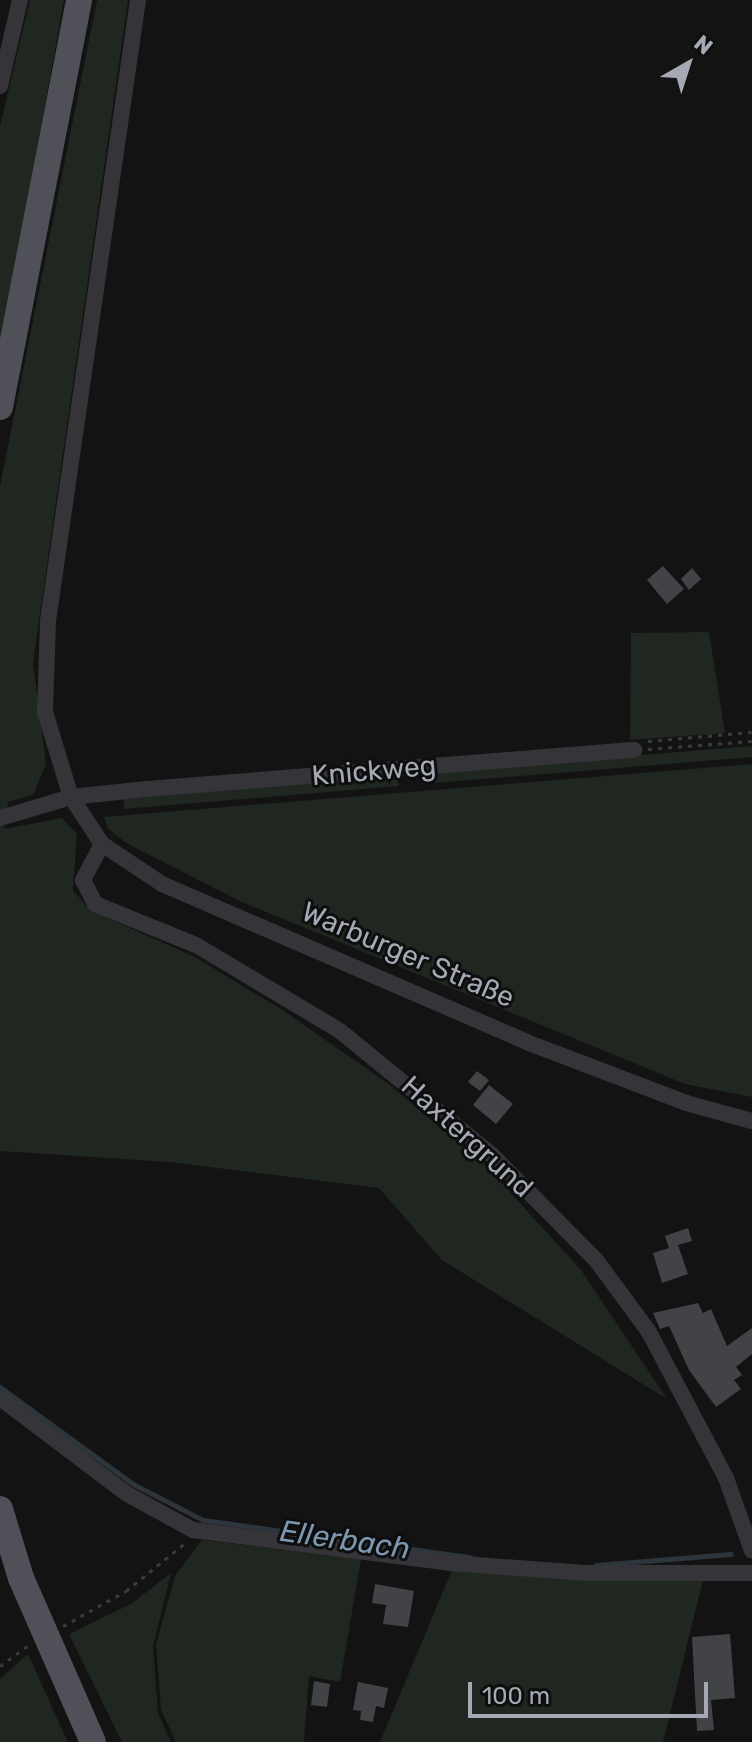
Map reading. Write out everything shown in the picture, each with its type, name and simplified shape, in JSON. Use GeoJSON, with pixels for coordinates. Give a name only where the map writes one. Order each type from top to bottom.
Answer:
{"type":"FeatureCollection","features":[{"type":"Feature","properties":{"kind":"main road"},"geometry":{"type":"LineString","coordinates":[[0,407],[79,0]]}},
{"type":"Feature","properties":{"kind":"main road"},"geometry":{"type":"LineString","coordinates":[[0,1509],[21,1578],[77,1712],[93,1742]]}},
{"type":"Feature","properties":{"kind":"street"},"geometry":{"type":"LineString","coordinates":[[0,86],[20,0]]}},
{"type":"Feature","properties":{"kind":"street","name":"Warburger Straße"},"geometry":{"type":"LineString","coordinates":[[138,0],[48,621],[45,712],[71,797],[102,844],[162,884],[537,1046],[686,1103],[752,1121]]}},
{"type":"Feature","properties":{"kind":"street","name":"Knickweg"},"geometry":{"type":"LineString","coordinates":[[0,818],[37,811],[71,797],[634,750]]}},
{"type":"Feature","properties":{"kind":"street","name":"Haxtergrund"},"geometry":{"type":"LineString","coordinates":[[102,844],[83,880],[95,904],[196,945],[340,1031],[480,1145],[596,1260],[649,1332],[726,1478],[752,1551]]}},
{"type":"Feature","properties":{"kind":"street"},"geometry":{"type":"LineString","coordinates":[[0,1398],[127,1494],[193,1530],[450,1563],[585,1573],[752,1573]]}},
{"type":"Feature","properties":{"kind":"path"},"geometry":{"type":"LineString","coordinates":[[634,750],[752,741]]}},
{"type":"Feature","properties":{"kind":"path"},"geometry":{"type":"LineString","coordinates":[[61,1627],[168,1562],[193,1530]]}},
{"type":"Feature","properties":{"kind":"path"},"geometry":{"type":"LineString","coordinates":[[0,1666],[35,1641]]}},
{"type":"Feature","properties":{"kind":"shaded area"},"geometry":{"type":"Polygon","coordinates":[[[30,0],[64,0],[0,353],[0,126],[30,0]]]}},
{"type":"Feature","properties":{"kind":"shaded area"},"geometry":{"type":"Polygon","coordinates":[[[97,0],[128,0],[33,663],[46,764],[33,795],[8,802],[4,829],[62,818],[77,834],[73,890],[90,910],[195,957],[284,1011],[390,1085],[486,1166],[581,1270],[667,1399],[442,1260],[379,1188],[169,1162],[0,1151],[0,486],[97,0]]]}},
{"type":"Feature","properties":{"kind":"shaded area"},"geometry":{"type":"Polygon","coordinates":[[[709,632],[725,733],[630,740],[631,633],[709,632]]]}},
{"type":"Feature","properties":{"kind":"shaded area"},"geometry":{"type":"Polygon","coordinates":[[[752,746],[752,757],[422,784],[421,773],[752,746]]]}},
{"type":"Feature","properties":{"kind":"shaded area"},"geometry":{"type":"Polygon","coordinates":[[[752,764],[752,1097],[685,1084],[242,902],[128,844],[108,829],[104,817],[752,764]]]}},
{"type":"Feature","properties":{"kind":"shaded area"},"geometry":{"type":"Polygon","coordinates":[[[398,774],[399,786],[124,809],[124,799],[398,774]]]}},
{"type":"Feature","properties":{"kind":"shaded area"},"geometry":{"type":"Polygon","coordinates":[[[202,1540],[361,1559],[340,1682],[309,1676],[304,1742],[176,1742],[161,1710],[156,1645],[175,1576],[202,1540]]]}},
{"type":"Feature","properties":{"kind":"shaded area"},"geometry":{"type":"Polygon","coordinates":[[[452,1570],[703,1580],[663,1742],[380,1742],[452,1570]]]}},
{"type":"Feature","properties":{"kind":"shaded area"},"geometry":{"type":"Polygon","coordinates":[[[171,1573],[153,1646],[158,1713],[171,1742],[122,1742],[69,1634],[131,1604],[171,1573]]]}},
{"type":"Feature","properties":{"kind":"shaded area"},"geometry":{"type":"Polygon","coordinates":[[[28,1654],[68,1742],[0,1742],[0,1679],[28,1654]]]}},
{"type":"Feature","properties":{"kind":"building"},"geometry":{"type":"Polygon","coordinates":[[[663,566],[684,589],[667,604],[647,580],[663,566]]]}},
{"type":"Feature","properties":{"kind":"building"},"geometry":{"type":"Polygon","coordinates":[[[692,568],[701,579],[689,590],[681,579],[692,568]]]}},
{"type":"Feature","properties":{"kind":"building"},"geometry":{"type":"Polygon","coordinates":[[[477,1071],[489,1080],[480,1091],[468,1082],[477,1071]]]}},
{"type":"Feature","properties":{"kind":"building"},"geometry":{"type":"Polygon","coordinates":[[[489,1085],[513,1104],[496,1124],[473,1105],[489,1085]]]}},
{"type":"Feature","properties":{"kind":"building"},"geometry":{"type":"Polygon","coordinates":[[[688,1228],[692,1241],[678,1245],[688,1274],[662,1283],[653,1253],[669,1248],[665,1236],[688,1228]]]}},
{"type":"Feature","properties":{"kind":"building"},"geometry":{"type":"Polygon","coordinates":[[[698,1303],[703,1313],[711,1309],[727,1346],[752,1328],[752,1354],[736,1367],[742,1375],[734,1380],[741,1389],[716,1407],[689,1370],[669,1326],[660,1329],[653,1313],[698,1303]]]}},
{"type":"Feature","properties":{"kind":"building"},"geometry":{"type":"Polygon","coordinates":[[[375,1584],[414,1591],[408,1627],[383,1624],[386,1605],[372,1603],[375,1584]]]}},
{"type":"Feature","properties":{"kind":"building"},"geometry":{"type":"Polygon","coordinates":[[[730,1634],[735,1698],[711,1700],[714,1730],[697,1731],[692,1637],[730,1634]]]}},
{"type":"Feature","properties":{"kind":"building"},"geometry":{"type":"Polygon","coordinates":[[[314,1681],[330,1684],[327,1707],[311,1705],[314,1681]]]}},
{"type":"Feature","properties":{"kind":"building"},"geometry":{"type":"Polygon","coordinates":[[[358,1682],[388,1688],[384,1708],[376,1706],[373,1722],[360,1720],[361,1711],[353,1710],[358,1682]]]}},
{"type":"Feature","properties":{"kind":"waterway","name":"Ellerbach"},"geometry":{"type":"LineString","coordinates":[[0,1387],[133,1484],[203,1520],[470,1557]]}},
{"type":"Feature","properties":{"kind":"waterway","name":"Ellerbach"},"geometry":{"type":"LineString","coordinates":[[596,1565],[731,1554]]}}]}
